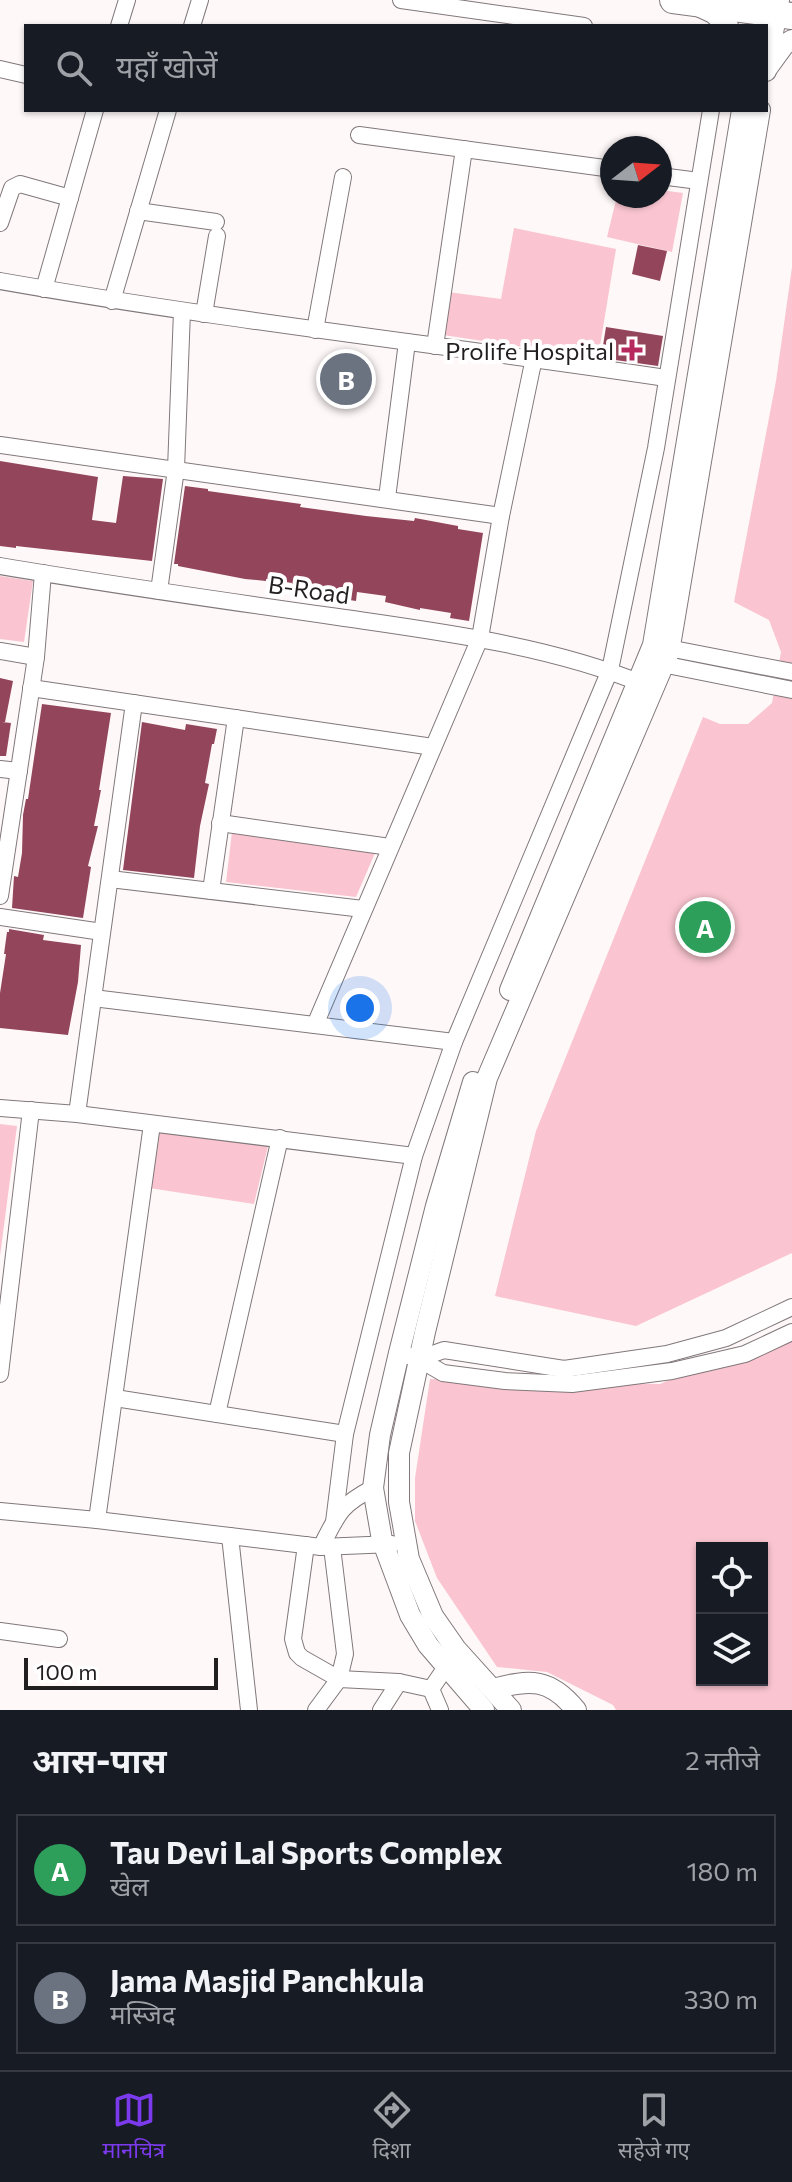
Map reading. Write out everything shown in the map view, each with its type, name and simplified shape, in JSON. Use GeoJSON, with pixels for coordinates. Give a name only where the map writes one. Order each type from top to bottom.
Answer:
{"type":"FeatureCollection","features":[{"type":"Feature","properties":{"kind":"highway"},"geometry":{"type":"LineString","coordinates":[[673,0],[769,11]]}},
{"type":"Feature","properties":{"kind":"street"},"geometry":{"type":"LineString","coordinates":[[120,24],[127,0]]}},
{"type":"Feature","properties":{"kind":"street"},"geometry":{"type":"LineString","coordinates":[[193,24],[200,0]]}},
{"type":"Feature","properties":{"kind":"street"},"geometry":{"type":"LineString","coordinates":[[401,0],[570,24]]}},
{"type":"Feature","properties":{"kind":"street"},"geometry":{"type":"LineString","coordinates":[[680,1],[713,13],[726,24]]}},
{"type":"Feature","properties":{"kind":"street"},"geometry":{"type":"LineString","coordinates":[[768,67],[784,45],[792,40]]}},
{"type":"Feature","properties":{"kind":"street"},"geometry":{"type":"LineString","coordinates":[[0,69],[24,75]]}},
{"type":"Feature","properties":{"kind":"street"},"geometry":{"type":"LineString","coordinates":[[44,289],[94,112]]}},
{"type":"Feature","properties":{"kind":"street"},"geometry":{"type":"LineString","coordinates":[[112,301],[167,112]]}},
{"type":"Feature","properties":{"kind":"street"},"geometry":{"type":"LineString","coordinates":[[334,1522],[345,1434],[414,1156],[454,1042],[610,670],[656,448],[711,112]]}},
{"type":"Feature","properties":{"kind":"street"},"geometry":{"type":"LineString","coordinates":[[658,655],[742,112]]}},
{"type":"Feature","properties":{"kind":"street"},"geometry":{"type":"LineString","coordinates":[[484,1710],[428,1645],[410,1615],[384,1545],[376,1513],[373,1488],[380,1435],[409,1356],[487,1078],[658,655],[760,112]]}},
{"type":"Feature","properties":{"kind":"street"},"geometry":{"type":"LineString","coordinates":[[359,135],[600,167]]}},
{"type":"Feature","properties":{"kind":"street"},"geometry":{"type":"LineString","coordinates":[[435,346],[464,149]]}},
{"type":"Feature","properties":{"kind":"street"},"geometry":{"type":"LineString","coordinates":[[315,330],[343,177]]}},
{"type":"Feature","properties":{"kind":"street"},"geometry":{"type":"LineString","coordinates":[[672,178],[699,181]]}},
{"type":"Feature","properties":{"kind":"street"},"geometry":{"type":"LineString","coordinates":[[0,223],[12,188],[20,184],[70,198]]}},
{"type":"Feature","properties":{"kind":"street"},"geometry":{"type":"LineString","coordinates":[[138,211],[217,229],[204,314]]}},
{"type":"Feature","properties":{"kind":"street"},"geometry":{"type":"LineString","coordinates":[[0,281],[112,301],[666,378]]}},
{"type":"Feature","properties":{"kind":"street"},"geometry":{"type":"LineString","coordinates":[[159,591],[176,469],[182,311]]}},
{"type":"Feature","properties":{"kind":"street"},"geometry":{"type":"LineString","coordinates":[[387,498],[407,342]]}},
{"type":"Feature","properties":{"kind":"street"},"geometry":{"type":"LineString","coordinates":[[315,1025],[480,638],[501,516],[534,358]]}},
{"type":"Feature","properties":{"kind":"street"},"geometry":{"type":"LineString","coordinates":[[0,445],[501,516]]}},
{"type":"Feature","properties":{"kind":"street","name":"B-Road"},"geometry":{"type":"LineString","coordinates":[[0,566],[480,638],[610,670],[646,685]]}},
{"type":"Feature","properties":{"kind":"street"},"geometry":{"type":"LineString","coordinates":[[0,896],[36,657],[43,573]]}},
{"type":"Feature","properties":{"kind":"street"},"geometry":{"type":"LineString","coordinates":[[0,651],[36,657]]}},
{"type":"Feature","properties":{"kind":"street"},"geometry":{"type":"LineString","coordinates":[[658,655],[792,672]]}},
{"type":"Feature","properties":{"kind":"street"},"geometry":{"type":"LineString","coordinates":[[658,655],[792,690]]}},
{"type":"Feature","properties":{"kind":"street"},"geometry":{"type":"LineString","coordinates":[[31,688],[433,747]]}},
{"type":"Feature","properties":{"kind":"street"},"geometry":{"type":"LineString","coordinates":[[77,1114],[134,703]]}},
{"type":"Feature","properties":{"kind":"street"},"geometry":{"type":"LineString","coordinates":[[211,891],[236,718]]}},
{"type":"Feature","properties":{"kind":"street"},"geometry":{"type":"LineString","coordinates":[[0,769],[19,771]]}},
{"type":"Feature","properties":{"kind":"street"},"geometry":{"type":"LineString","coordinates":[[220,823],[390,847]]}},
{"type":"Feature","properties":{"kind":"street"},"geometry":{"type":"LineString","coordinates":[[110,879],[363,909]]}},
{"type":"Feature","properties":{"kind":"street"},"geometry":{"type":"LineString","coordinates":[[0,917],[102,932]]}},
{"type":"Feature","properties":{"kind":"street"},"geometry":{"type":"LineString","coordinates":[[93,998],[454,1042]]}},
{"type":"Feature","properties":{"kind":"street"},"geometry":{"type":"LineString","coordinates":[[0,1108],[77,1114],[414,1156]]}},
{"type":"Feature","properties":{"kind":"street"},"geometry":{"type":"LineString","coordinates":[[0,1374],[31,1110]]}},
{"type":"Feature","properties":{"kind":"street"},"geometry":{"type":"LineString","coordinates":[[97,1520],[152,1124]]}},
{"type":"Feature","properties":{"kind":"street"},"geometry":{"type":"LineString","coordinates":[[217,1414],[280,1138]]}},
{"type":"Feature","properties":{"kind":"street"},"geometry":{"type":"LineString","coordinates":[[409,1356],[444,1350],[564,1369],[667,1354],[726,1338],[792,1307]]}},
{"type":"Feature","properties":{"kind":"street"},"geometry":{"type":"LineString","coordinates":[[409,1356],[443,1373],[505,1381],[572,1384],[672,1371],[745,1354],[792,1332]]}},
{"type":"Feature","properties":{"kind":"street"},"geometry":{"type":"LineString","coordinates":[[409,1356],[399,1453],[399,1502],[409,1559],[433,1616],[456,1649],[511,1710]]}},
{"type":"Feature","properties":{"kind":"street"},"geometry":{"type":"LineString","coordinates":[[115,1398],[345,1434]]}},
{"type":"Feature","properties":{"kind":"street"},"geometry":{"type":"LineString","coordinates":[[373,1488],[347,1503],[320,1546],[293,1639],[294,1645],[302,1658],[339,1679],[399,1682],[431,1689]]}},
{"type":"Feature","properties":{"kind":"street"},"geometry":{"type":"LineString","coordinates":[[0,1511],[320,1546],[406,1542]]}},
{"type":"Feature","properties":{"kind":"street"},"geometry":{"type":"LineString","coordinates":[[230,1536],[249,1710]]}},
{"type":"Feature","properties":{"kind":"street"},"geometry":{"type":"LineString","coordinates":[[316,1710],[339,1679],[345,1654],[320,1546]]}},
{"type":"Feature","properties":{"kind":"street"},"geometry":{"type":"LineString","coordinates":[[0,1631],[59,1639]]}},
{"type":"Feature","properties":{"kind":"street"},"geometry":{"type":"LineString","coordinates":[[431,1689],[446,1667]]}},
{"type":"Feature","properties":{"kind":"street"},"geometry":{"type":"LineString","coordinates":[[493,1689],[522,1681],[544,1685],[565,1696],[576,1710]]}},
{"type":"Feature","properties":{"kind":"street"},"geometry":{"type":"LineString","coordinates":[[381,1710],[399,1682]]}},
{"type":"Feature","properties":{"kind":"street"},"geometry":{"type":"LineString","coordinates":[[431,1689],[440,1710]]}},
{"type":"Feature","properties":{"kind":"shaded area"},"geometry":{"type":"Polygon","coordinates":[[[672,192],[683,193],[672,252],[607,237],[614,208],[672,208],[672,192]]]}},
{"type":"Feature","properties":{"kind":"shaded area"},"geometry":{"type":"Polygon","coordinates":[[[514,228],[616,249],[598,358],[443,335],[448,292],[501,299],[514,228]]]}},
{"type":"Feature","properties":{"kind":"shaded area"},"geometry":{"type":"Polygon","coordinates":[[[792,267],[792,1253],[636,1326],[495,1296],[536,1131],[703,717],[720,724],[748,724],[772,703],[781,652],[769,620],[734,602],[776,381],[792,267]]]}},
{"type":"Feature","properties":{"kind":"shaded area"},"geometry":{"type":"Polygon","coordinates":[[[0,576],[33,581],[24,642],[0,639],[0,576]]]}},
{"type":"Feature","properties":{"kind":"shaded area"},"geometry":{"type":"Polygon","coordinates":[[[232,832],[375,853],[356,897],[226,882],[232,832]]]}},
{"type":"Feature","properties":{"kind":"shaded area"},"geometry":{"type":"Polygon","coordinates":[[[0,1124],[17,1126],[0,1256],[0,1124]]]}},
{"type":"Feature","properties":{"kind":"shaded area"},"geometry":{"type":"Polygon","coordinates":[[[159,1130],[269,1142],[254,1204],[149,1188],[159,1130]]]}},
{"type":"Feature","properties":{"kind":"shaded area"},"geometry":{"type":"Polygon","coordinates":[[[792,1326],[792,1710],[616,1710],[613,1705],[547,1672],[497,1667],[437,1578],[415,1521],[415,1478],[430,1379],[660,1384],[792,1326]]]}},
{"type":"Feature","properties":{"kind":"building"},"geometry":{"type":"Polygon","coordinates":[[[638,245],[667,251],[660,281],[632,274],[638,245]]]}},
{"type":"Feature","properties":{"kind":"building","name":"Prolife Hospital"},"geometry":{"type":"Polygon","coordinates":[[[606,327],[663,336],[658,366],[601,358],[606,327]]]}},
{"type":"Feature","properties":{"kind":"building"},"geometry":{"type":"Polygon","coordinates":[[[0,461],[98,477],[92,520],[116,523],[123,476],[163,479],[152,561],[0,546],[0,461]]]}},
{"type":"Feature","properties":{"kind":"building"},"geometry":{"type":"Polygon","coordinates":[[[185,486],[301,504],[300,507],[414,521],[415,518],[483,533],[469,621],[450,618],[451,613],[385,602],[386,596],[357,592],[356,601],[330,597],[331,591],[292,583],[245,579],[178,566],[174,564],[185,486]]]}},
{"type":"Feature","properties":{"kind":"building"},"geometry":{"type":"Polygon","coordinates":[[[0,678],[13,681],[5,722],[2,722],[11,723],[6,756],[0,756],[0,678]]]}},
{"type":"Feature","properties":{"kind":"building"},"geometry":{"type":"Polygon","coordinates":[[[42,704],[111,713],[94,826],[98,826],[88,866],[91,867],[83,918],[12,908],[14,876],[18,877],[22,853],[23,815],[42,704]]]}},
{"type":"Feature","properties":{"kind":"building"},"geometry":{"type":"Polygon","coordinates":[[[142,722],[185,730],[186,724],[217,729],[205,783],[209,784],[194,878],[123,870],[142,722]]]}},
{"type":"Feature","properties":{"kind":"building"},"geometry":{"type":"Polygon","coordinates":[[[9,929],[44,935],[43,940],[81,945],[68,1035],[0,1028],[0,993],[9,929]]]}},
{"type":"Feature","properties":{"kind":"place","name":"Prolife Hospital"},"geometry":{"type":"Point","coordinates":[632,350]}},
{"type":"Feature","properties":{"kind":"place","name":"Jama Masjid Panchkula"},"geometry":{"type":"Point","coordinates":[346,379]}},
{"type":"Feature","properties":{"kind":"place","name":"Tau Devi Lal Sports Complex"},"geometry":{"type":"Point","coordinates":[705,927]}}]}
